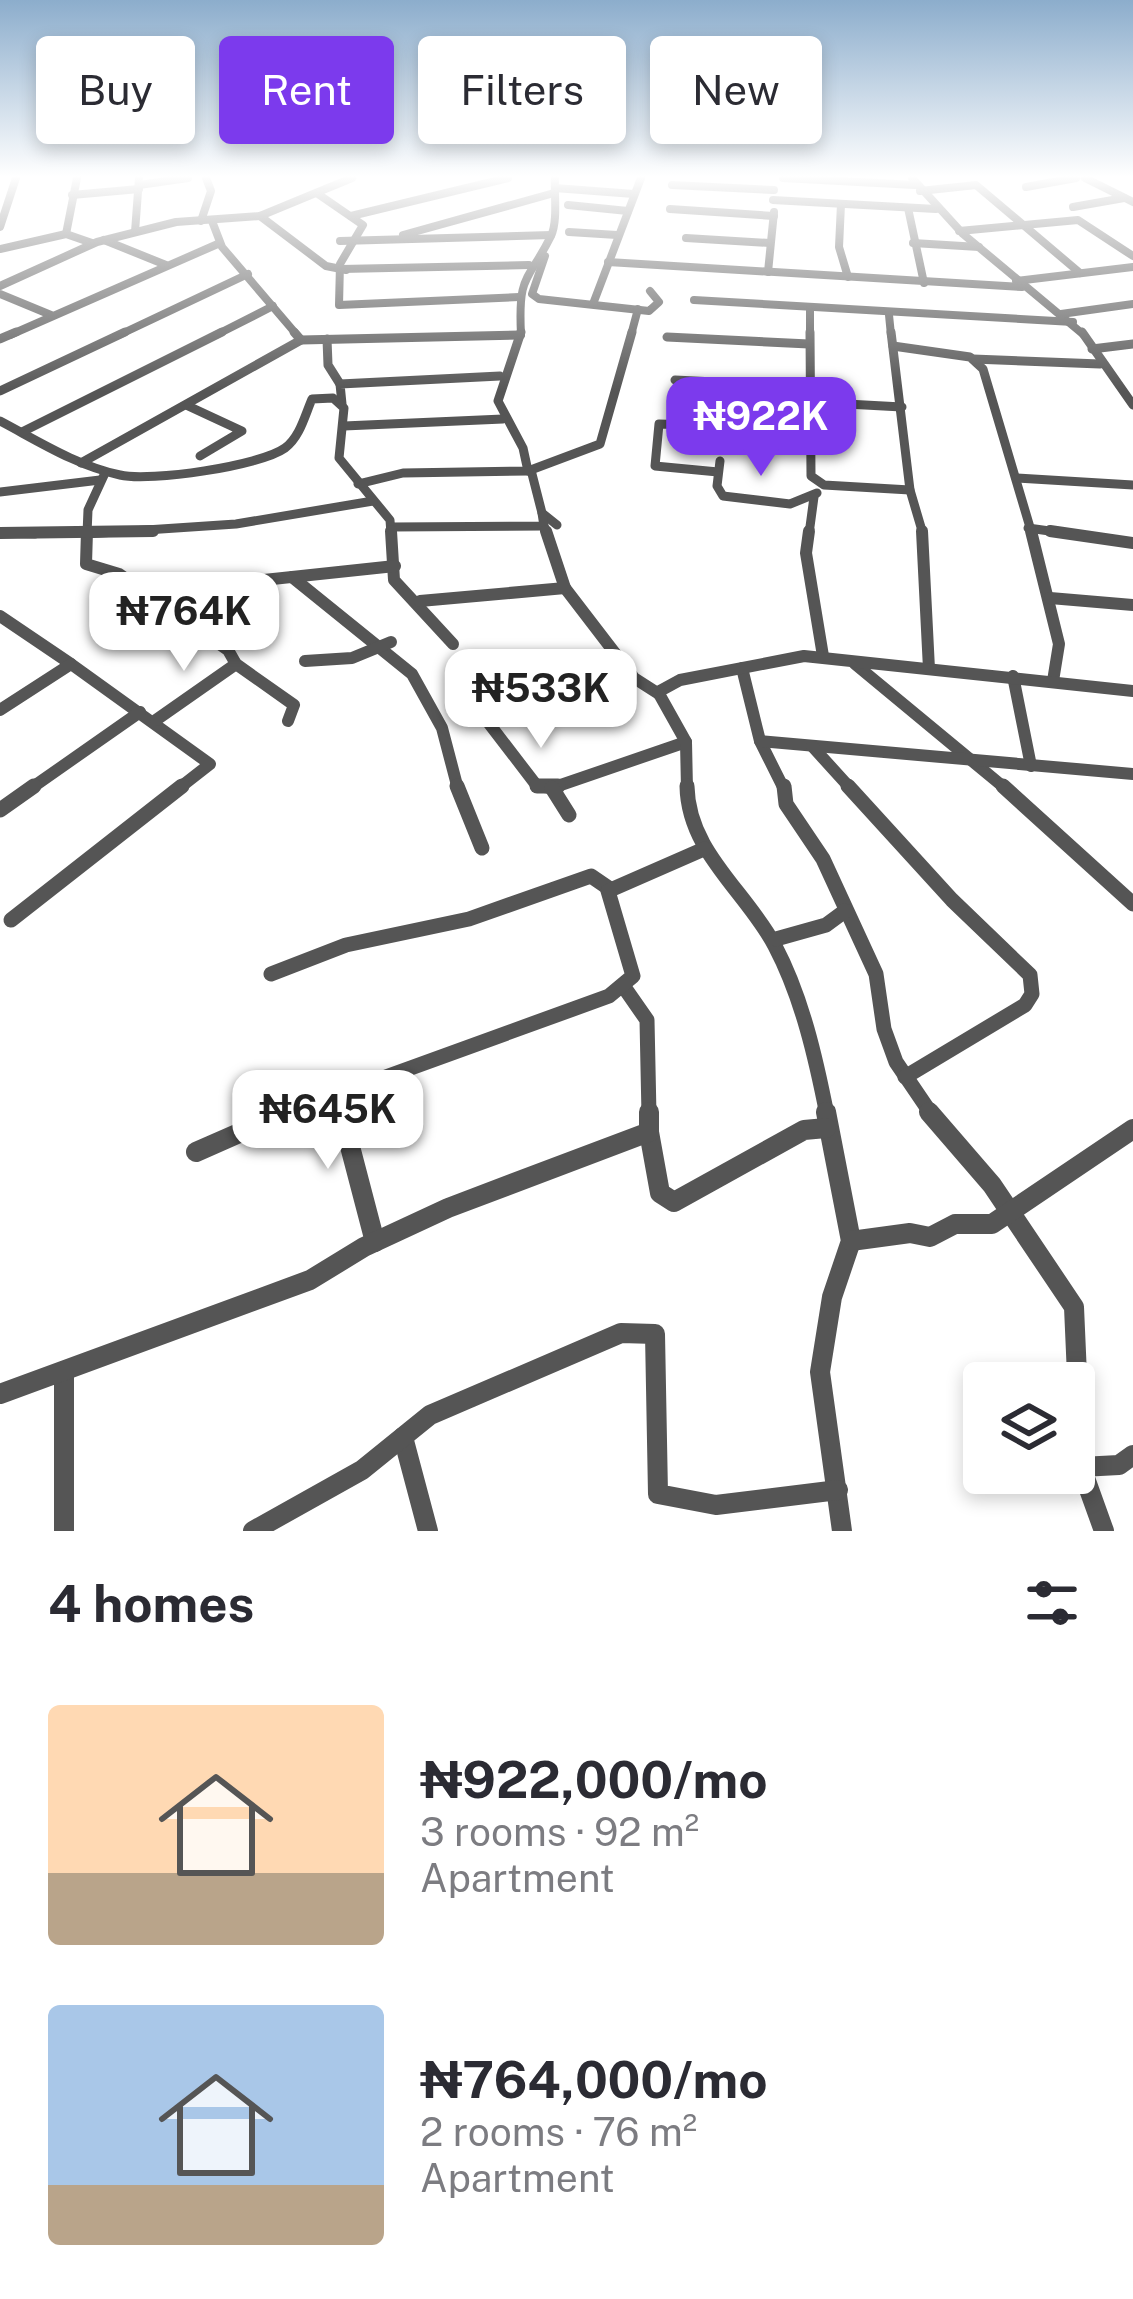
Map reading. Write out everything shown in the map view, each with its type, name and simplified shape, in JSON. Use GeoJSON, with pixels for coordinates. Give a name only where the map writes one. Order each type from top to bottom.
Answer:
{"type":"FeatureCollection","features":[{"type":"Feature","properties":{"kind":"street"},"geometry":{"type":"LineString","coordinates":[[0,290],[79,249]]}},
{"type":"Feature","properties":{"kind":"street"},"geometry":{"type":"LineString","coordinates":[[127,249],[166,265]]}},
{"type":"Feature","properties":{"kind":"street"},"geometry":{"type":"LineString","coordinates":[[0,339],[204,249]]}},
{"type":"Feature","properties":{"kind":"street"},"geometry":{"type":"LineString","coordinates":[[226,249],[301,340]]}},
{"type":"Feature","properties":{"kind":"street"},"geometry":{"type":"LineString","coordinates":[[310,249],[342,271],[529,265]]}},
{"type":"Feature","properties":{"kind":"street"},"geometry":{"type":"LineString","coordinates":[[351,249],[342,271],[339,305],[519,297]]}},
{"type":"Feature","properties":{"kind":"street"},"geometry":{"type":"LineString","coordinates":[[499,418],[496,391],[520,335],[519,297],[529,265],[540,249]]}},
{"type":"Feature","properties":{"kind":"street"},"geometry":{"type":"LineString","coordinates":[[593,304],[612,249]]}},
{"type":"Feature","properties":{"kind":"street"},"geometry":{"type":"LineString","coordinates":[[768,272],[770,249]]}},
{"type":"Feature","properties":{"kind":"street"},"geometry":{"type":"LineString","coordinates":[[840,249],[852,277],[858,310]]}},
{"type":"Feature","properties":{"kind":"street"},"geometry":{"type":"LineString","coordinates":[[915,249],[924,283]]}},
{"type":"Feature","properties":{"kind":"street"},"geometry":{"type":"LineString","coordinates":[[982,249],[1019,284],[1073,322],[1133,405]]}},
{"type":"Feature","properties":{"kind":"street"},"geometry":{"type":"LineString","coordinates":[[1052,249],[1080,273]]}},
{"type":"Feature","properties":{"kind":"street"},"geometry":{"type":"LineString","coordinates":[[545,256],[533,296],[657,308],[650,291]]}},
{"type":"Feature","properties":{"kind":"street"},"geometry":{"type":"LineString","coordinates":[[608,262],[924,283],[1019,284],[1133,267]]}},
{"type":"Feature","properties":{"kind":"street"},"geometry":{"type":"LineString","coordinates":[[0,391],[248,274]]}},
{"type":"Feature","properties":{"kind":"street"},"geometry":{"type":"LineString","coordinates":[[0,290],[51,315]]}},
{"type":"Feature","properties":{"kind":"street"},"geometry":{"type":"LineString","coordinates":[[694,300],[889,315],[1073,322]]}},
{"type":"Feature","properties":{"kind":"street"},"geometry":{"type":"LineString","coordinates":[[1061,314],[1133,304]]}},
{"type":"Feature","properties":{"kind":"street"},"geometry":{"type":"LineString","coordinates":[[22,432],[273,306]]}},
{"type":"Feature","properties":{"kind":"street"},"geometry":{"type":"LineString","coordinates":[[358,484],[404,473],[530,470],[604,441],[638,309]]}},
{"type":"Feature","properties":{"kind":"street"},"geometry":{"type":"LineString","coordinates":[[810,309],[808,429],[815,482],[807,565],[816,588],[823,656]]}},
{"type":"Feature","properties":{"kind":"street"},"geometry":{"type":"LineString","coordinates":[[889,315],[910,490],[924,539],[928,669]]}},
{"type":"Feature","properties":{"kind":"street"},"geometry":{"type":"LineString","coordinates":[[81,463],[301,340],[520,335]]}},
{"type":"Feature","properties":{"kind":"street"},"geometry":{"type":"LineString","coordinates":[[667,337],[809,344]]}},
{"type":"Feature","properties":{"kind":"street"},"geometry":{"type":"LineString","coordinates":[[328,339],[328,365],[340,384],[342,404],[339,458],[392,527],[394,580],[419,601],[454,644]]}},
{"type":"Feature","properties":{"kind":"street"},"geometry":{"type":"LineString","coordinates":[[1093,349],[1133,344]]}},
{"type":"Feature","properties":{"kind":"street"},"geometry":{"type":"LineString","coordinates":[[893,346],[973,358],[1100,364]]}},
{"type":"Feature","properties":{"kind":"street"},"geometry":{"type":"LineString","coordinates":[[973,358],[983,368],[1000,440],[1017,478],[1050,598],[1059,644],[1053,681]]}},
{"type":"Feature","properties":{"kind":"street"},"geometry":{"type":"LineString","coordinates":[[340,384],[500,376]]}},
{"type":"Feature","properties":{"kind":"street"},"geometry":{"type":"LineString","coordinates":[[675,380],[812,387]]}},
{"type":"Feature","properties":{"kind":"street"},"geometry":{"type":"LineString","coordinates":[[0,492],[258,460],[295,439],[312,399],[322,396],[342,404]]}},
{"type":"Feature","properties":{"kind":"street"},"geometry":{"type":"LineString","coordinates":[[809,402],[902,407]]}},
{"type":"Feature","properties":{"kind":"street"},"geometry":{"type":"LineString","coordinates":[[186,405],[242,430],[200,456]]}},
{"type":"Feature","properties":{"kind":"street"},"geometry":{"type":"LineString","coordinates":[[344,426],[499,418],[514,429],[548,522],[565,588],[625,664],[659,694],[686,742],[687,808],[704,849],[750,905],[788,971],[815,1054],[851,1241],[832,1297],[820,1372],[842,1531]]}},
{"type":"Feature","properties":{"kind":"street"},"geometry":{"type":"LineString","coordinates":[[0,422],[102,477]]}},
{"type":"Feature","properties":{"kind":"street"},"geometry":{"type":"LineString","coordinates":[[808,429],[658,424],[652,458],[656,466],[719,466],[716,486],[723,496],[779,504],[814,497]]}},
{"type":"Feature","properties":{"kind":"street"},"geometry":{"type":"LineString","coordinates":[[102,477],[88,510],[86,564],[118,574],[228,650],[236,664],[294,705],[288,721]]}},
{"type":"Feature","properties":{"kind":"street"},"geometry":{"type":"LineString","coordinates":[[1017,478],[1133,484]]}},
{"type":"Feature","properties":{"kind":"street"},"geometry":{"type":"LineString","coordinates":[[815,482],[910,490]]}},
{"type":"Feature","properties":{"kind":"street"},"geometry":{"type":"LineString","coordinates":[[0,533],[87,534],[272,517],[373,501]]}},
{"type":"Feature","properties":{"kind":"street"},"geometry":{"type":"LineString","coordinates":[[392,527],[548,522]]}},
{"type":"Feature","properties":{"kind":"street"},"geometry":{"type":"LineString","coordinates":[[1028,528],[1133,543]]}},
{"type":"Feature","properties":{"kind":"street"},"geometry":{"type":"LineString","coordinates":[[141,593],[395,566]]}},
{"type":"Feature","properties":{"kind":"street"},"geometry":{"type":"LineString","coordinates":[[292,577],[386,644],[424,692],[482,848]]}},
{"type":"Feature","properties":{"kind":"street"},"geometry":{"type":"LineString","coordinates":[[419,601],[565,588]]}},
{"type":"Feature","properties":{"kind":"street"},"geometry":{"type":"LineString","coordinates":[[1050,598],[1133,605]]}},
{"type":"Feature","properties":{"kind":"street"},"geometry":{"type":"LineString","coordinates":[[0,617],[156,720],[210,764],[11,920]]}},
{"type":"Feature","properties":{"kind":"street"},"geometry":{"type":"LineString","coordinates":[[305,661],[327,663],[386,644]]}},
{"type":"Feature","properties":{"kind":"street"},"geometry":{"type":"LineString","coordinates":[[659,694],[671,682],[772,659],[823,656],[1133,691]]}},
{"type":"Feature","properties":{"kind":"street"},"geometry":{"type":"LineString","coordinates":[[850,661],[970,758],[1132,903]]}},
{"type":"Feature","properties":{"kind":"street"},"geometry":{"type":"LineString","coordinates":[[0,710],[71,664]]}},
{"type":"Feature","properties":{"kind":"street"},"geometry":{"type":"LineString","coordinates":[[156,720],[236,664]]}},
{"type":"Feature","properties":{"kind":"street"},"geometry":{"type":"LineString","coordinates":[[625,664],[481,713],[537,786],[552,788],[686,742]]}},
{"type":"Feature","properties":{"kind":"street"},"geometry":{"type":"LineString","coordinates":[[742,668],[760,741],[783,782],[786,805],[823,859],[876,974],[884,1029],[905,1077],[1010,1210],[1074,1307],[1076,1362]]}},
{"type":"Feature","properties":{"kind":"street"},"geometry":{"type":"LineString","coordinates":[[1012,676],[1031,766]]}},
{"type":"Feature","properties":{"kind":"street"},"geometry":{"type":"LineString","coordinates":[[0,810],[140,712]]}},
{"type":"Feature","properties":{"kind":"street"},"geometry":{"type":"LineString","coordinates":[[760,741],[1133,774]]}},
{"type":"Feature","properties":{"kind":"street"},"geometry":{"type":"LineString","coordinates":[[812,746],[952,900],[1030,976],[1032,994],[1025,1005],[905,1077]]}},
{"type":"Feature","properties":{"kind":"street"},"geometry":{"type":"LineString","coordinates":[[552,788],[569,815]]}},
{"type":"Feature","properties":{"kind":"street"},"geometry":{"type":"LineString","coordinates":[[610,889],[704,849]]}},
{"type":"Feature","properties":{"kind":"street"},"geometry":{"type":"LineString","coordinates":[[272,974],[346,945],[469,919],[591,876],[610,889]]}},
{"type":"Feature","properties":{"kind":"street"},"geometry":{"type":"LineString","coordinates":[[196,1152],[336,1091],[513,1030],[534,1028],[624,987],[633,976],[608,898],[610,889]]}},
{"type":"Feature","properties":{"kind":"street"},"geometry":{"type":"LineString","coordinates":[[776,939],[826,925],[845,911]]}},
{"type":"Feature","properties":{"kind":"street"},"geometry":{"type":"LineString","coordinates":[[624,987],[647,1020],[649,1132],[660,1192],[674,1202],[804,1130],[826,1128]]}},
{"type":"Feature","properties":{"kind":"street"},"geometry":{"type":"LineString","coordinates":[[336,1091],[375,1242]]}},
{"type":"Feature","properties":{"kind":"street"},"geometry":{"type":"LineString","coordinates":[[851,1241],[910,1233],[930,1238],[955,1224],[992,1224],[1092,1161],[1133,1129]]}},
{"type":"Feature","properties":{"kind":"street"},"geometry":{"type":"LineString","coordinates":[[0,1394],[310,1280],[375,1242],[649,1132]]}},
{"type":"Feature","properties":{"kind":"street"},"geometry":{"type":"LineString","coordinates":[[253,1531],[362,1470],[430,1414],[621,1334],[655,1334],[657,1380],[649,1436],[658,1493],[716,1504],[838,1490]]}},
{"type":"Feature","properties":{"kind":"street"},"geometry":{"type":"LineString","coordinates":[[64,1371],[64,1531]]}},
{"type":"Feature","properties":{"kind":"street"},"geometry":{"type":"LineString","coordinates":[[403,1437],[428,1531]]}},
{"type":"Feature","properties":{"kind":"street"},"geometry":{"type":"LineString","coordinates":[[1095,1466],[1119,1465],[1133,1455]]}},
{"type":"Feature","properties":{"kind":"street"},"geometry":{"type":"LineString","coordinates":[[1091,1494],[1104,1531]]}}]}
